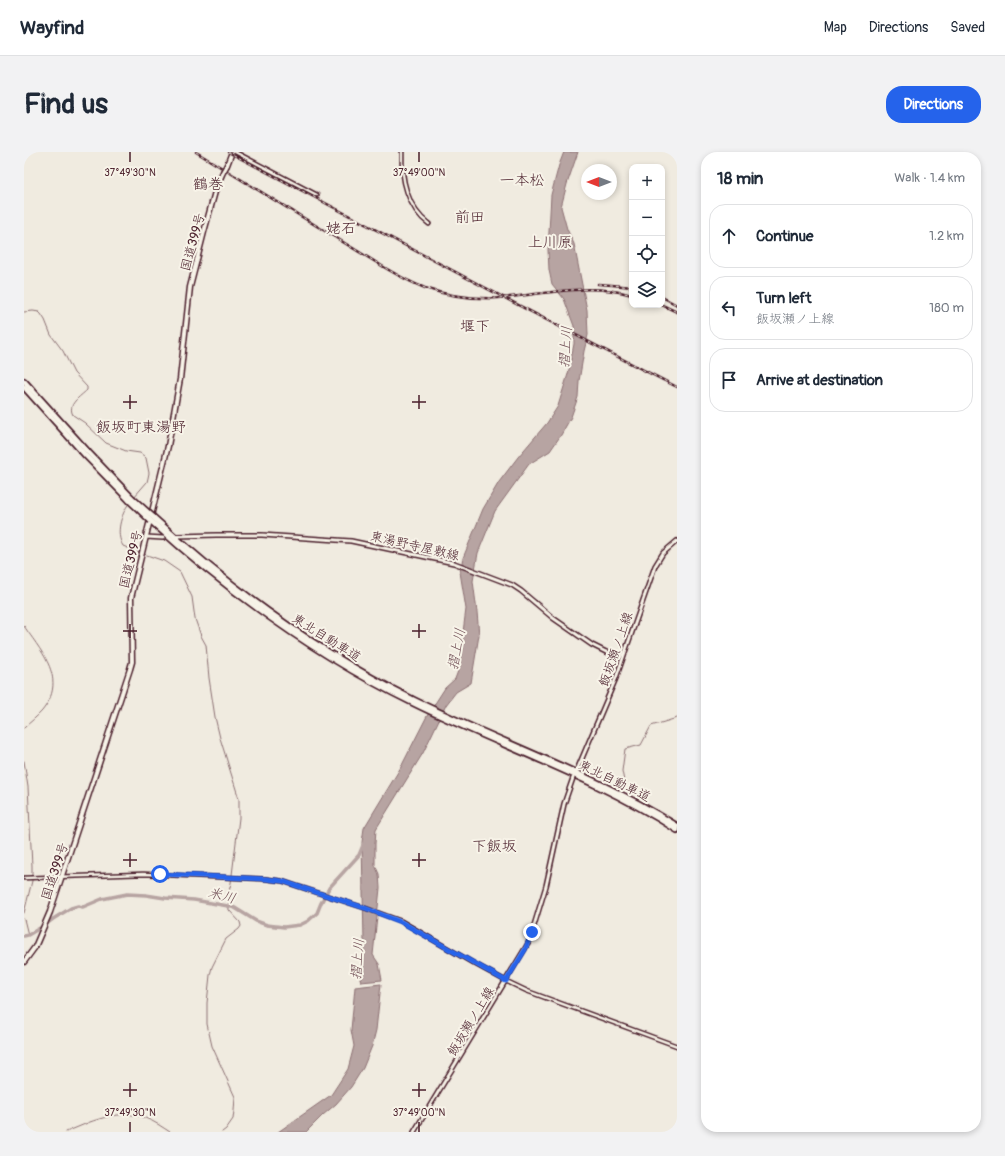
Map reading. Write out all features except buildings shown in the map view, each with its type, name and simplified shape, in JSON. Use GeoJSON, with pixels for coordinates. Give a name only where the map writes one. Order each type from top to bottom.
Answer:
{"type":"FeatureCollection","features":[{"type":"Feature","properties":{"kind":"highway","name":"国道399号"},"geometry":{"type":"LineString","coordinates":[[24,962],[35,947],[50,912],[131,665],[131,598],[168,446],[180,380],[190,287],[216,188],[232,152]]}},
{"type":"Feature","properties":{"kind":"highway","name":"東北自動車道"},"geometry":{"type":"LineString","coordinates":[[24,381],[130,499]]}},
{"type":"Feature","properties":{"kind":"highway","name":"東北自動車道"},"geometry":{"type":"LineString","coordinates":[[24,387],[86,456],[130,499],[218,574],[270,614],[351,666],[414,702],[603,785],[639,803],[677,826]]}},
{"type":"Feature","properties":{"kind":"highway","name":"東北自動車道"},"geometry":{"type":"LineString","coordinates":[[498,740],[652,814],[677,830]]}},
{"type":"Feature","properties":{"kind":"main road","name":"東湯野寺屋敷線"},"geometry":{"type":"LineString","coordinates":[[177,536],[262,535],[351,541],[454,563],[512,585],[553,618],[592,645],[606,652],[623,655]]}},
{"type":"Feature","properties":{"kind":"main road"},"geometry":{"type":"LineString","coordinates":[[146,537],[163,538]]}},
{"type":"Feature","properties":{"kind":"main road","name":"飯坂瀬ノ上線"},"geometry":{"type":"LineString","coordinates":[[577,770],[613,685],[655,566],[663,553],[677,541]]}},
{"type":"Feature","properties":{"kind":"main road","name":"飯坂瀬ノ上線"},"geometry":{"type":"LineString","coordinates":[[414,1132],[529,942],[546,886],[564,804],[573,778]]}},
{"type":"Feature","properties":{"kind":"street"},"geometry":{"type":"LineString","coordinates":[[235,152],[317,195]]}},
{"type":"Feature","properties":{"kind":"street"},"geometry":{"type":"LineString","coordinates":[[402,152],[402,172],[405,187],[416,211],[429,224]]}},
{"type":"Feature","properties":{"kind":"street"},"geometry":{"type":"LineString","coordinates":[[24,878],[143,874],[282,881],[381,913],[401,922],[506,981],[677,1046]]}},
{"type":"Feature","properties":{"kind":"shaded area"},"geometry":{"type":"Polygon","coordinates":[[[564,152],[578,152],[561,207],[567,229],[574,244],[587,310],[588,335],[579,381],[578,397],[571,417],[550,451],[529,464],[495,511],[478,553],[473,581],[479,635],[471,683],[456,692],[446,705],[423,753],[376,829],[375,865],[379,874],[380,888],[373,955],[379,964],[382,980],[361,982],[360,978],[364,942],[362,842],[364,828],[401,767],[427,716],[445,688],[455,679],[458,671],[466,609],[460,572],[463,558],[483,509],[499,482],[547,423],[558,406],[568,374],[574,344],[574,326],[564,299],[552,284],[549,270],[548,250],[551,195],[564,152]]]}},
{"type":"Feature","properties":{"kind":"shaded area"},"geometry":{"type":"Polygon","coordinates":[[[381,984],[376,1030],[372,1046],[363,1068],[351,1087],[336,1104],[306,1132],[278,1132],[331,1095],[348,1069],[354,1046],[351,1030],[355,987],[381,984]]]}},
{"type":"Feature","properties":{"kind":"waterway"},"geometry":{"type":"LineString","coordinates":[[24,312],[33,311],[41,314],[51,335],[63,351],[74,373],[87,387],[87,390],[73,404],[73,415],[85,423],[106,443],[126,451],[140,453],[146,458],[149,473],[147,482],[134,497]]}},
{"type":"Feature","properties":{"kind":"waterway"},"geometry":{"type":"LineString","coordinates":[[129,503],[121,518],[119,535],[123,546],[140,553]]}},
{"type":"Feature","properties":{"kind":"waterway"},"geometry":{"type":"LineString","coordinates":[[144,554],[164,561],[180,572],[192,597],[195,619],[206,645],[215,717],[239,799],[239,818],[228,896],[229,910],[240,922],[241,926],[226,939],[212,967],[207,1003],[207,1024],[212,1046],[235,1097],[233,1119],[222,1132]]}},
{"type":"Feature","properties":{"kind":"waterway"},"geometry":{"type":"LineString","coordinates":[[24,626],[50,667],[53,688],[42,711],[24,728]]}},
{"type":"Feature","properties":{"kind":"waterway"},"geometry":{"type":"LineString","coordinates":[[622,785],[624,781],[622,771],[625,749],[641,745],[651,726],[677,718]]}},
{"type":"Feature","properties":{"kind":"waterway"},"geometry":{"type":"LineString","coordinates":[[24,761],[28,787],[32,866],[32,881],[24,913]]}},
{"type":"Feature","properties":{"kind":"waterway","name":"米川"},"geometry":{"type":"LineString","coordinates":[[24,936],[45,925],[71,908],[78,906],[83,907],[102,899],[127,894],[194,900],[228,906],[235,908],[256,921],[267,925],[284,927],[300,925],[308,921],[317,913],[329,888],[359,855],[364,843]]}},
{"type":"Feature","properties":{"kind":"waterway"},"geometry":{"type":"LineString","coordinates":[[24,919],[28,935]]}},
{"type":"Feature","properties":{"kind":"waterway"},"geometry":{"type":"LineString","coordinates":[[66,1132],[87,1123],[117,1115],[131,1115],[148,1119],[170,1132]]}},
{"type":"Feature","properties":{"kind":"railway"},"geometry":{"type":"LineString","coordinates":[[196,152],[387,269],[434,291],[452,295],[480,298],[498,298],[582,289],[615,291],[629,294]]}},
{"type":"Feature","properties":{"kind":"railway"},"geometry":{"type":"LineString","coordinates":[[228,152],[677,387]]}},
{"type":"Feature","properties":{"kind":"railway"},"geometry":{"type":"LineString","coordinates":[[598,284],[629,287]]}},
{"type":"Feature","properties":{"kind":"railway"},"geometry":{"type":"LineString","coordinates":[[665,299],[677,305]]}},
{"type":"Feature","properties":{"kind":"railway"},"geometry":{"type":"LineString","coordinates":[[665,306],[677,312]]}},
{"type":"Feature","properties":{"kind":"district","name":"一本松"},"geometry":{"type":"Point","coordinates":[522,180]}},
{"type":"Feature","properties":{"kind":"district","name":"鶴巻"},"geometry":{"type":"Point","coordinates":[208,184]}},
{"type":"Feature","properties":{"kind":"district","name":"前田"},"geometry":{"type":"Point","coordinates":[470,217]}},
{"type":"Feature","properties":{"kind":"district","name":"姥石"},"geometry":{"type":"Point","coordinates":[341,228]}},
{"type":"Feature","properties":{"kind":"district","name":"上川原"},"geometry":{"type":"Point","coordinates":[550,242]}},
{"type":"Feature","properties":{"kind":"district","name":"堰下"},"geometry":{"type":"Point","coordinates":[475,326]}},
{"type":"Feature","properties":{"kind":"district","name":"飯坂町東湯野"},"geometry":{"type":"Point","coordinates":[141,427]}},
{"type":"Feature","properties":{"kind":"district","name":"下飯坂"},"geometry":{"type":"Point","coordinates":[494,846]}},
{"type":"Feature","properties":{"kind":"route"},"geometry":{"type":"LineString","coordinates":[[160,874],[282,881],[383,914],[401,922],[506,981],[525,950],[532,932]]}},
{"type":"Feature","properties":{"kind":"water label","name":"摺上川"},"geometry":{"type":"Point","coordinates":[565,347]}},
{"type":"Feature","properties":{"kind":"water label","name":"摺上川"},"geometry":{"type":"Point","coordinates":[456,649]}},
{"type":"Feature","properties":{"kind":"water label","name":"摺上川"},"geometry":{"type":"Point","coordinates":[357,959]}}]}
